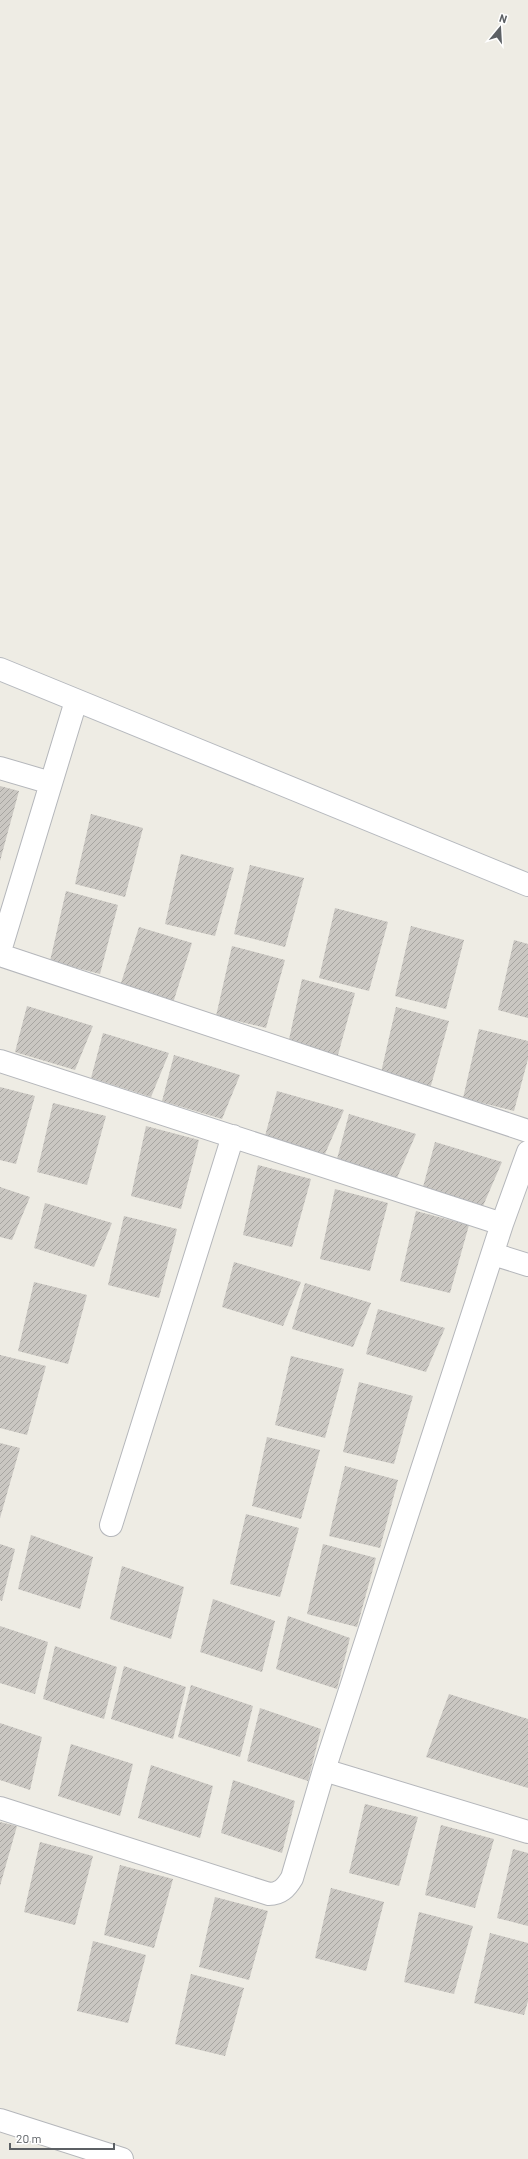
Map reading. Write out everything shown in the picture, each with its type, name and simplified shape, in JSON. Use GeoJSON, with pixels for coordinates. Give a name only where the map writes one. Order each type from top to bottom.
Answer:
{"type":"FeatureCollection","features":[{"type":"Feature","properties":{"kind":"street"},"geometry":{"type":"LineString","coordinates":[[0,669],[528,885]]}},
{"type":"Feature","properties":{"kind":"street"},"geometry":{"type":"LineString","coordinates":[[0,951],[76,701]]}},
{"type":"Feature","properties":{"kind":"street"},"geometry":{"type":"LineString","coordinates":[[0,768],[51,783]]}},
{"type":"Feature","properties":{"kind":"street"},"geometry":{"type":"LineString","coordinates":[[0,955],[528,1132]]}},
{"type":"Feature","properties":{"kind":"street"},"geometry":{"type":"LineString","coordinates":[[0,1061],[502,1224]]}},
{"type":"Feature","properties":{"kind":"street"},"geometry":{"type":"LineString","coordinates":[[111,1524],[233,1136]]}},
{"type":"Feature","properties":{"kind":"street"},"geometry":{"type":"LineString","coordinates":[[0,1808],[269,1894],[276,1894],[282,1891],[292,1878],[324,1770],[502,1224],[528,1152]]}},
{"type":"Feature","properties":{"kind":"street"},"geometry":{"type":"LineString","coordinates":[[493,1254],[528,1265]]}},
{"type":"Feature","properties":{"kind":"street"},"geometry":{"type":"LineString","coordinates":[[324,1770],[528,1832]]}},
{"type":"Feature","properties":{"kind":"street"},"geometry":{"type":"LineString","coordinates":[[0,2120],[122,2159]]}},
{"type":"Feature","properties":{"kind":"building"},"geometry":{"type":"Polygon","coordinates":[[[0,786],[19,791],[0,861],[0,786]]]}},
{"type":"Feature","properties":{"kind":"building"},"geometry":{"type":"Polygon","coordinates":[[[91,814],[143,828],[125,897],[75,884],[91,814]]]}},
{"type":"Feature","properties":{"kind":"building"},"geometry":{"type":"Polygon","coordinates":[[[181,854],[234,868],[215,936],[165,924],[181,854]]]}},
{"type":"Feature","properties":{"kind":"building"},"geometry":{"type":"Polygon","coordinates":[[[250,865],[304,878],[285,947],[234,934],[250,865]]]}},
{"type":"Feature","properties":{"kind":"building"},"geometry":{"type":"Polygon","coordinates":[[[66,891],[118,905],[100,974],[50,961],[66,891]]]}},
{"type":"Feature","properties":{"kind":"building"},"geometry":{"type":"Polygon","coordinates":[[[335,908],[388,922],[369,991],[319,978],[335,908]]]}},
{"type":"Feature","properties":{"kind":"building"},"geometry":{"type":"Polygon","coordinates":[[[411,926],[464,940],[446,1009],[395,996],[411,926]]]}},
{"type":"Feature","properties":{"kind":"building"},"geometry":{"type":"Polygon","coordinates":[[[139,927],[192,943],[173,1003],[120,986],[139,927]]]}},
{"type":"Feature","properties":{"kind":"building"},"geometry":{"type":"Polygon","coordinates":[[[514,940],[528,944],[528,1018],[498,1010],[514,940]]]}},
{"type":"Feature","properties":{"kind":"building"},"geometry":{"type":"Polygon","coordinates":[[[232,946],[285,960],[266,1028],[216,1016],[232,946]]]}},
{"type":"Feature","properties":{"kind":"building"},"geometry":{"type":"Polygon","coordinates":[[[302,979],[355,993],[336,1062],[287,1049],[302,979]]]}},
{"type":"Feature","properties":{"kind":"building"},"geometry":{"type":"Polygon","coordinates":[[[27,1006],[93,1026],[75,1070],[15,1052],[27,1006]]]}},
{"type":"Feature","properties":{"kind":"building"},"geometry":{"type":"Polygon","coordinates":[[[396,1007],[449,1021],[430,1089],[380,1077],[396,1007]]]}},
{"type":"Feature","properties":{"kind":"building"},"geometry":{"type":"Polygon","coordinates":[[[479,1029],[528,1041],[528,1059],[514,1111],[463,1098],[479,1029]]]}},
{"type":"Feature","properties":{"kind":"building"},"geometry":{"type":"Polygon","coordinates":[[[103,1033],[169,1053],[151,1097],[91,1078],[103,1033]]]}},
{"type":"Feature","properties":{"kind":"building"},"geometry":{"type":"Polygon","coordinates":[[[174,1055],[240,1075],[222,1119],[162,1101],[174,1055]]]}},
{"type":"Feature","properties":{"kind":"building"},"geometry":{"type":"Polygon","coordinates":[[[0,1087],[35,1096],[16,1164],[0,1160],[0,1087]]]}},
{"type":"Feature","properties":{"kind":"building"},"geometry":{"type":"Polygon","coordinates":[[[277,1091],[344,1110],[325,1154],[265,1136],[277,1091]]]}},
{"type":"Feature","properties":{"kind":"building"},"geometry":{"type":"Polygon","coordinates":[[[53,1103],[106,1116],[87,1185],[37,1172],[53,1103]]]}},
{"type":"Feature","properties":{"kind":"building"},"geometry":{"type":"Polygon","coordinates":[[[349,1114],[416,1134],[397,1178],[337,1159],[349,1114]]]}},
{"type":"Feature","properties":{"kind":"building"},"geometry":{"type":"Polygon","coordinates":[[[146,1126],[199,1140],[181,1209],[131,1196],[146,1126]]]}},
{"type":"Feature","properties":{"kind":"building"},"geometry":{"type":"Polygon","coordinates":[[[435,1142],[502,1162],[483,1206],[423,1187],[435,1142]]]}},
{"type":"Feature","properties":{"kind":"building"},"geometry":{"type":"Polygon","coordinates":[[[258,1165],[311,1179],[292,1247],[243,1235],[258,1165]]]}},
{"type":"Feature","properties":{"kind":"building"},"geometry":{"type":"Polygon","coordinates":[[[0,1187],[30,1197],[12,1240],[0,1237],[0,1187]]]}},
{"type":"Feature","properties":{"kind":"building"},"geometry":{"type":"Polygon","coordinates":[[[335,1189],[388,1203],[370,1271],[320,1259],[335,1189]]]}},
{"type":"Feature","properties":{"kind":"building"},"geometry":{"type":"Polygon","coordinates":[[[45,1203],[112,1223],[94,1267],[34,1248],[45,1203]]]}},
{"type":"Feature","properties":{"kind":"building"},"geometry":{"type":"Polygon","coordinates":[[[416,1211],[469,1225],[450,1293],[400,1281],[416,1211]]]}},
{"type":"Feature","properties":{"kind":"building"},"geometry":{"type":"Polygon","coordinates":[[[124,1216],[177,1229],[159,1298],[108,1285],[124,1216]]]}},
{"type":"Feature","properties":{"kind":"building"},"geometry":{"type":"Polygon","coordinates":[[[234,1262],[301,1282],[283,1326],[222,1307],[234,1262]]]}},
{"type":"Feature","properties":{"kind":"building"},"geometry":{"type":"Polygon","coordinates":[[[34,1282],[87,1295],[68,1364],[18,1351],[34,1282]]]}},
{"type":"Feature","properties":{"kind":"building"},"geometry":{"type":"Polygon","coordinates":[[[305,1283],[371,1303],[353,1347],[292,1329],[305,1283]]]}},
{"type":"Feature","properties":{"kind":"building"},"geometry":{"type":"Polygon","coordinates":[[[378,1309],[445,1328],[426,1372],[366,1354],[378,1309]]]}},
{"type":"Feature","properties":{"kind":"building"},"geometry":{"type":"Polygon","coordinates":[[[0,1355],[46,1366],[27,1435],[0,1428],[0,1355]]]}},
{"type":"Feature","properties":{"kind":"building"},"geometry":{"type":"Polygon","coordinates":[[[291,1356],[344,1369],[325,1438],[275,1425],[291,1356]]]}},
{"type":"Feature","properties":{"kind":"building"},"geometry":{"type":"Polygon","coordinates":[[[359,1382],[413,1396],[394,1464],[343,1452],[359,1382]]]}},
{"type":"Feature","properties":{"kind":"building"},"geometry":{"type":"Polygon","coordinates":[[[267,1437],[320,1450],[301,1519],[252,1506],[267,1437]]]}},
{"type":"Feature","properties":{"kind":"building"},"geometry":{"type":"Polygon","coordinates":[[[0,1443],[20,1448],[0,1518],[0,1443]]]}},
{"type":"Feature","properties":{"kind":"building"},"geometry":{"type":"Polygon","coordinates":[[[345,1466],[398,1480],[380,1548],[329,1536],[345,1466]]]}},
{"type":"Feature","properties":{"kind":"building"},"geometry":{"type":"Polygon","coordinates":[[[246,1514],[299,1528],[280,1597],[230,1584],[246,1514]]]}},
{"type":"Feature","properties":{"kind":"building"},"geometry":{"type":"Polygon","coordinates":[[[31,1535],[93,1557],[80,1609],[18,1589],[31,1535]]]}},
{"type":"Feature","properties":{"kind":"building"},"geometry":{"type":"Polygon","coordinates":[[[0,1544],[15,1549],[2,1601],[0,1600],[0,1544]]]}},
{"type":"Feature","properties":{"kind":"building"},"geometry":{"type":"Polygon","coordinates":[[[323,1544],[376,1558],[357,1627],[307,1614],[323,1544]]]}},
{"type":"Feature","properties":{"kind":"building"},"geometry":{"type":"Polygon","coordinates":[[[122,1566],[184,1587],[171,1639],[110,1619],[122,1566]]]}},
{"type":"Feature","properties":{"kind":"building"},"geometry":{"type":"Polygon","coordinates":[[[213,1599],[275,1621],[262,1672],[200,1652],[213,1599]]]}},
{"type":"Feature","properties":{"kind":"building"},"geometry":{"type":"Polygon","coordinates":[[[288,1616],[350,1638],[337,1689],[276,1669],[288,1616]]]}},
{"type":"Feature","properties":{"kind":"building"},"geometry":{"type":"Polygon","coordinates":[[[0,1626],[48,1642],[35,1694],[0,1683],[0,1626]]]}},
{"type":"Feature","properties":{"kind":"building"},"geometry":{"type":"Polygon","coordinates":[[[55,1646],[117,1667],[104,1719],[43,1699],[55,1646]]]}},
{"type":"Feature","properties":{"kind":"building"},"geometry":{"type":"Polygon","coordinates":[[[124,1666],[186,1687],[173,1739],[111,1719],[124,1666]]]}},
{"type":"Feature","properties":{"kind":"building"},"geometry":{"type":"Polygon","coordinates":[[[191,1685],[253,1706],[240,1757],[178,1737],[191,1685]]]}},
{"type":"Feature","properties":{"kind":"building"},"geometry":{"type":"Polygon","coordinates":[[[449,1694],[528,1719],[528,1788],[426,1757],[449,1694]]]}},
{"type":"Feature","properties":{"kind":"building"},"geometry":{"type":"Polygon","coordinates":[[[260,1708],[321,1729],[308,1781],[247,1761],[260,1708]]]}},
{"type":"Feature","properties":{"kind":"building"},"geometry":{"type":"Polygon","coordinates":[[[0,1723],[42,1737],[30,1790],[0,1780],[0,1723]]]}},
{"type":"Feature","properties":{"kind":"building"},"geometry":{"type":"Polygon","coordinates":[[[71,1744],[133,1764],[120,1816],[58,1796],[71,1744]]]}},
{"type":"Feature","properties":{"kind":"building"},"geometry":{"type":"Polygon","coordinates":[[[151,1765],[213,1786],[200,1838],[138,1818],[151,1765]]]}},
{"type":"Feature","properties":{"kind":"building"},"geometry":{"type":"Polygon","coordinates":[[[233,1780],[295,1801],[282,1853],[221,1833],[233,1780]]]}},
{"type":"Feature","properties":{"kind":"building"},"geometry":{"type":"Polygon","coordinates":[[[365,1804],[418,1817],[399,1886],[349,1873],[365,1804]]]}},
{"type":"Feature","properties":{"kind":"building"},"geometry":{"type":"Polygon","coordinates":[[[0,1822],[17,1826],[0,1886],[0,1822]]]}},
{"type":"Feature","properties":{"kind":"building"},"geometry":{"type":"Polygon","coordinates":[[[441,1825],[494,1839],[475,1908],[425,1895],[441,1825]]]}},
{"type":"Feature","properties":{"kind":"building"},"geometry":{"type":"Polygon","coordinates":[[[40,1842],[93,1856],[75,1925],[24,1912],[40,1842]]]}},
{"type":"Feature","properties":{"kind":"building"},"geometry":{"type":"Polygon","coordinates":[[[513,1849],[528,1853],[528,1926],[497,1918],[513,1849]]]}},
{"type":"Feature","properties":{"kind":"building"},"geometry":{"type":"Polygon","coordinates":[[[120,1865],[173,1879],[154,1948],[104,1935],[120,1865]]]}},
{"type":"Feature","properties":{"kind":"building"},"geometry":{"type":"Polygon","coordinates":[[[331,1888],[384,1902],[366,1971],[315,1958],[331,1888]]]}},
{"type":"Feature","properties":{"kind":"building"},"geometry":{"type":"Polygon","coordinates":[[[215,1897],[268,1911],[249,1980],[199,1967],[215,1897]]]}},
{"type":"Feature","properties":{"kind":"building"},"geometry":{"type":"Polygon","coordinates":[[[419,1912],[473,1926],[454,1994],[404,1982],[419,1912]]]}},
{"type":"Feature","properties":{"kind":"building"},"geometry":{"type":"Polygon","coordinates":[[[490,1933],[528,1943],[528,2001],[524,2015],[474,2003],[490,1933]]]}},
{"type":"Feature","properties":{"kind":"building"},"geometry":{"type":"Polygon","coordinates":[[[93,1941],[146,1955],[128,2023],[77,2011],[93,1941]]]}},
{"type":"Feature","properties":{"kind":"building"},"geometry":{"type":"Polygon","coordinates":[[[191,1974],[244,1988],[225,2056],[175,2044],[191,1974]]]}}]}
